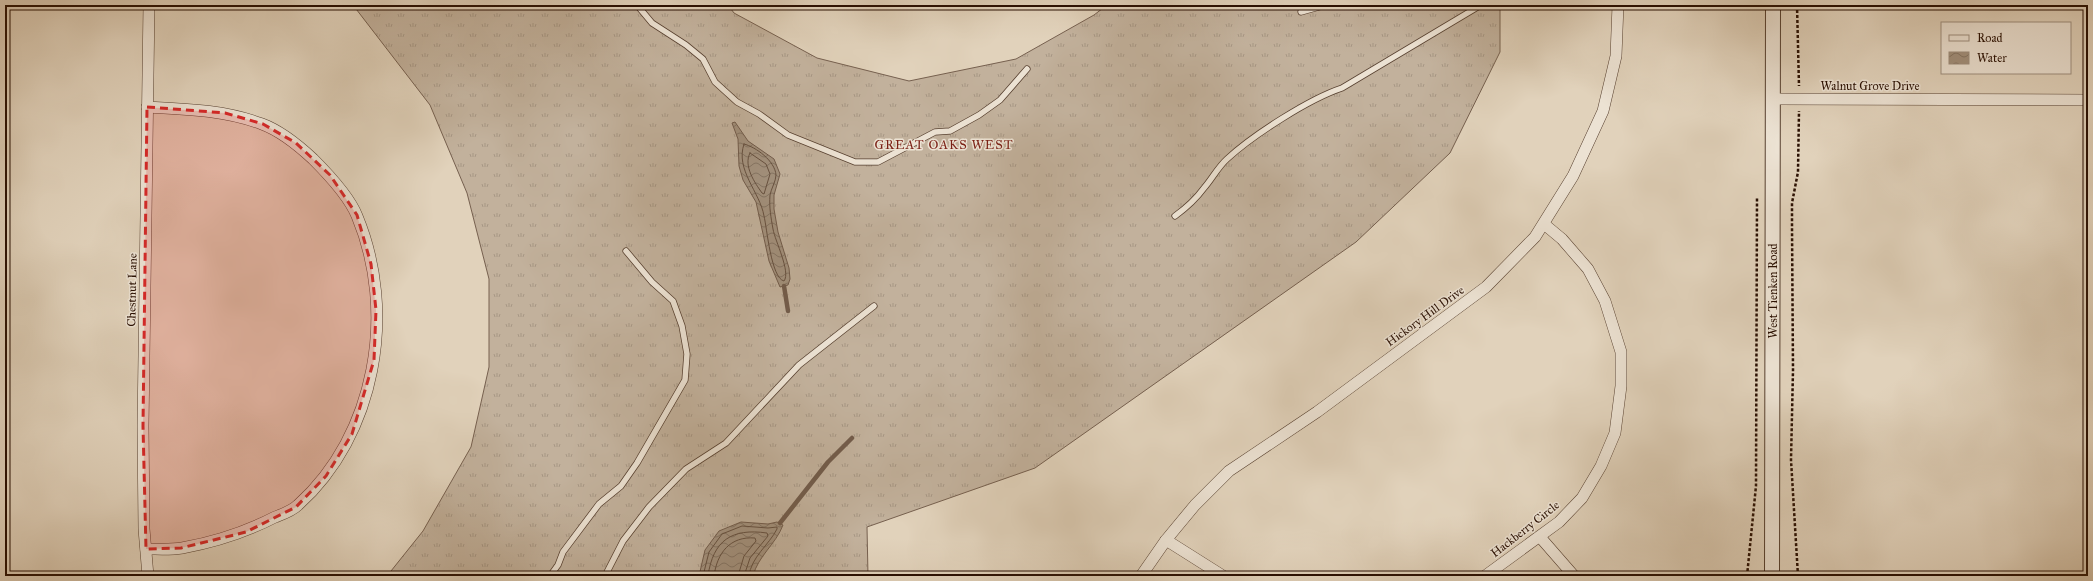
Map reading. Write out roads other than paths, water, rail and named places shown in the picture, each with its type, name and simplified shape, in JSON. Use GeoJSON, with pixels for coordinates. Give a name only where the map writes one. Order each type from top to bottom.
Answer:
{"type":"FeatureCollection","features":[{"type":"Feature","properties":{"kind":"street","name":"Chestnut Lane"},"geometry":{"type":"LineString","coordinates":[[148,576],[143,426],[149,5]]}},
{"type":"Feature","properties":{"kind":"street","name":"Hickory Hill Drive"},"geometry":{"type":"LineString","coordinates":[[1141,576],[1166,540],[1195,505],[1229,471],[1317,412],[1486,287],[1535,237],[1573,176],[1603,111],[1616,56],[1618,5]]}},
{"type":"Feature","properties":{"kind":"street","name":"West Tienken Road"},"geometry":{"type":"LineString","coordinates":[[1772,576],[1773,5]]}},
{"type":"Feature","properties":{"kind":"street","name":"Walnut Grove Drive"},"geometry":{"type":"LineString","coordinates":[[1773,99],[2088,100]]}},
{"type":"Feature","properties":{"kind":"street"},"geometry":{"type":"LineString","coordinates":[[146,549],[181,548],[246,532],[296,507],[321,481],[352,434],[365,399],[374,360],[376,310],[371,264],[357,215],[330,175],[296,143],[263,124],[225,113],[194,109],[147,107]]}},
{"type":"Feature","properties":{"kind":"street","name":"Hackberry Circle"},"geometry":{"type":"LineString","coordinates":[[1485,576],[1559,522],[1582,498],[1601,466],[1615,433],[1620,386],[1621,352],[1605,301],[1588,269],[1562,239],[1544,224]]}},
{"type":"Feature","properties":{"kind":"street"},"geometry":{"type":"LineString","coordinates":[[1540,537],[1574,576]]}},
{"type":"Feature","properties":{"kind":"street"},"geometry":{"type":"LineString","coordinates":[[1166,540],[1223,576]]}},
{"type":"Feature","properties":{"kind":"lane"},"geometry":{"type":"LineString","coordinates":[[637,5],[652,23],[686,45],[703,59],[715,82],[737,102],[759,114],[788,135],[855,162],[878,162],[935,132],[950,131],[979,115],[1000,100],[1027,69]]}},
{"type":"Feature","properties":{"kind":"lane"},"geometry":{"type":"LineString","coordinates":[[1301,12],[1326,5]]}},
{"type":"Feature","properties":{"kind":"lane"},"geometry":{"type":"LineString","coordinates":[[1175,216],[1188,207],[1204,189],[1226,159],[1270,127],[1328,93],[1342,88],[1481,5]]}},
{"type":"Feature","properties":{"kind":"lane"},"geometry":{"type":"LineString","coordinates":[[550,576],[558,565],[563,552],[599,504],[621,486],[637,463],[684,380],[687,354],[682,326],[673,301],[652,282],[626,251]]}},
{"type":"Feature","properties":{"kind":"lane"},"geometry":{"type":"LineString","coordinates":[[605,576],[623,541],[649,507],[686,469],[726,443],[799,365],[874,306]]}},
{"type":"Feature","properties":{"kind":"water"},"geometry":{"type":"Polygon","coordinates":[[[735,122],[748,141],[774,159],[780,174],[774,195],[774,209],[778,232],[789,268],[790,279],[788,285],[780,287],[769,261],[756,202],[743,180],[739,166],[738,139],[732,123],[735,122]]]}},
{"type":"Feature","properties":{"kind":"water"},"geometry":{"type":"Polygon","coordinates":[[[741,522],[768,524],[777,522],[783,525],[780,532],[759,562],[753,576],[699,576],[705,550],[719,531],[741,522]]]}},
{"type":"Feature","properties":{"kind":"waterway"},"geometry":{"type":"LineString","coordinates":[[784,286],[788,311]]}},
{"type":"Feature","properties":{"kind":"waterway"},"geometry":{"type":"LineString","coordinates":[[780,523],[828,462],[852,438]]}},
{"type":"Feature","properties":{"kind":"district","name":"GREAT OAKS WEST"},"geometry":{"type":"Point","coordinates":[944,145]}}]}
